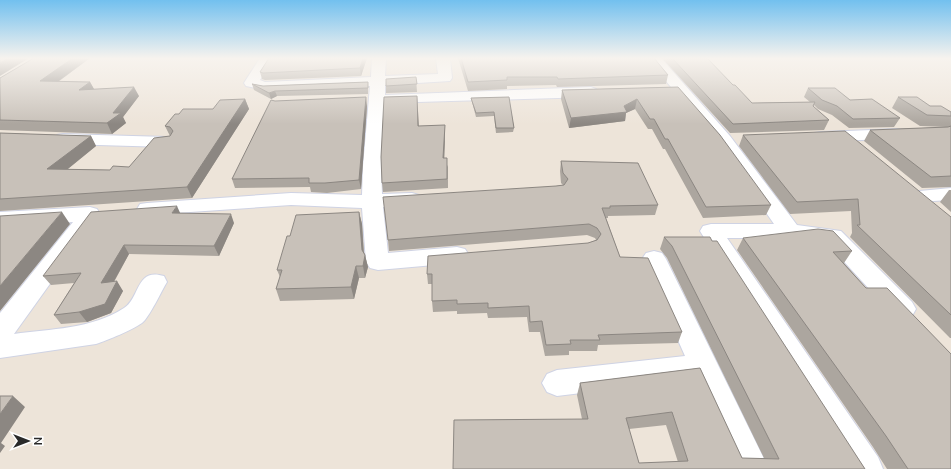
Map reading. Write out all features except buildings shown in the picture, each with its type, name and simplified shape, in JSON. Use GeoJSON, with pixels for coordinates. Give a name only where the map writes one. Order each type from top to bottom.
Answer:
{"type":"FeatureCollection","features":[{"type":"Feature","properties":{"kind":"street"},"geometry":{"type":"LineString","coordinates":[[253,80],[251,83],[264,86],[372,94],[602,92]]}},
{"type":"Feature","properties":{"kind":"street"},"geometry":{"type":"LineString","coordinates":[[375,80],[372,94],[372,201],[378,262],[478,253]]}},
{"type":"Feature","properties":{"kind":"street"},"geometry":{"type":"LineString","coordinates":[[372,94],[436,80]]}},
{"type":"Feature","properties":{"kind":"street"},"geometry":{"type":"LineString","coordinates":[[667,80],[672,89],[724,140],[790,231]]}},
{"type":"Feature","properties":{"kind":"street"},"geometry":{"type":"LineString","coordinates":[[824,118],[864,151]]}},
{"type":"Feature","properties":{"kind":"street"},"geometry":{"type":"LineString","coordinates":[[808,137],[846,136],[906,128]]}},
{"type":"Feature","properties":{"kind":"street"},"geometry":{"type":"LineString","coordinates":[[50,139],[167,142]]}},
{"type":"Feature","properties":{"kind":"street"},"geometry":{"type":"LineString","coordinates":[[724,140],[747,140]]}},
{"type":"Feature","properties":{"kind":"street"},"geometry":{"type":"LineString","coordinates":[[934,210],[911,191],[951,194]]}},
{"type":"Feature","properties":{"kind":"street"},"geometry":{"type":"LineString","coordinates":[[129,211],[291,198],[349,202],[434,197]]}},
{"type":"Feature","properties":{"kind":"street"},"geometry":{"type":"LineString","coordinates":[[0,219],[98,213],[0,333]]}},
{"type":"Feature","properties":{"kind":"street"},"geometry":{"type":"LineString","coordinates":[[866,469],[711,231],[790,231],[833,236],[913,320]]}},
{"type":"Feature","properties":{"kind":"street"},"geometry":{"type":"LineString","coordinates":[[654,259],[752,469]]}},
{"type":"Feature","properties":{"kind":"street"},"geometry":{"type":"LineString","coordinates":[[0,346],[96,333],[134,315],[156,282]]}},
{"type":"Feature","properties":{"kind":"street"},"geometry":{"type":"LineString","coordinates":[[558,383],[705,366]]}}]}
